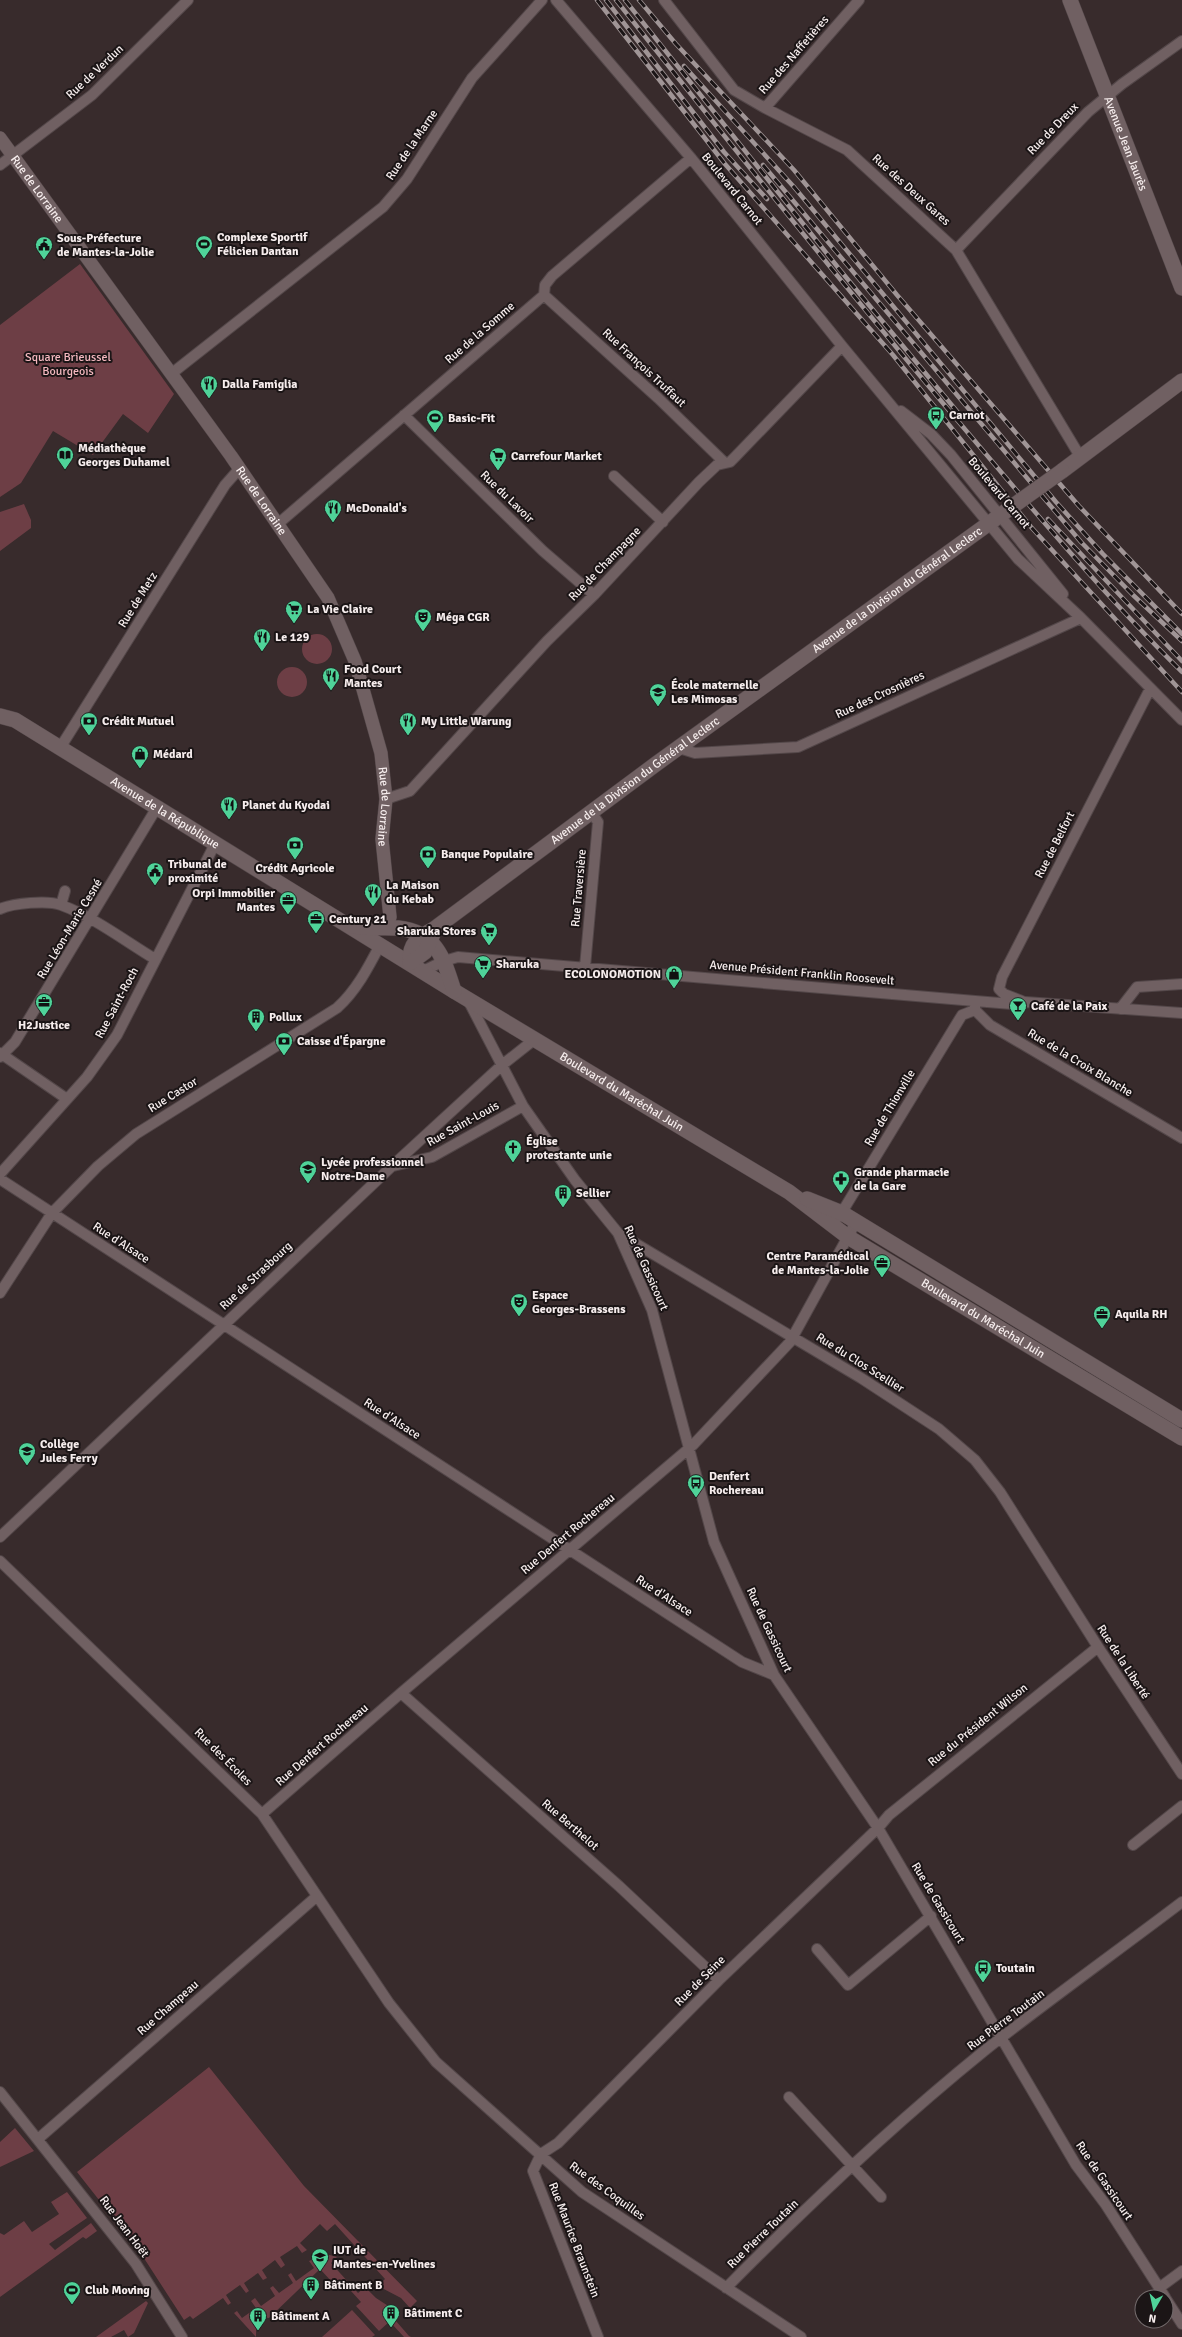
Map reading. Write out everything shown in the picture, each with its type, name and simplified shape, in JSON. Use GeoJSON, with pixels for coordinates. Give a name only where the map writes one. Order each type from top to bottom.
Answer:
{"type":"FeatureCollection","features":[{"type":"Feature","properties":{"kind":"main road","name":"Avenue Jean Jaurès"},"geometry":{"type":"LineString","coordinates":[[1070,0],[1182,288]]}},
{"type":"Feature","properties":{"kind":"main road","name":"Avenue de la Division du Général Leclerc"},"geometry":{"type":"LineString","coordinates":[[410,963],[422,956],[425,935],[679,748],[1081,458],[1182,381]]}},
{"type":"Feature","properties":{"kind":"main road","name":"Avenue de la République"},"geometry":{"type":"LineString","coordinates":[[0,716],[15,720],[156,809],[410,963]]}},
{"type":"Feature","properties":{"kind":"main road","name":"Avenue de la République"},"geometry":{"type":"LineString","coordinates":[[349,926],[392,924],[425,935]]}},
{"type":"Feature","properties":{"kind":"main road","name":"Rue de Lorraine"},"geometry":{"type":"LineString","coordinates":[[380,945],[392,924]]}},
{"type":"Feature","properties":{"kind":"main road"},"geometry":{"type":"LineString","coordinates":[[425,935],[439,950],[444,960],[454,991]]}},
{"type":"Feature","properties":{"kind":"main road","name":"Boulevard du Maréchal Juin"},"geometry":{"type":"LineString","coordinates":[[410,963],[454,991],[790,1192],[848,1237],[1177,1435]]}},
{"type":"Feature","properties":{"kind":"main road","name":"Boulevard du Maréchal Juin"},"geometry":{"type":"LineString","coordinates":[[790,1192],[842,1213],[1182,1419]]}},
{"type":"Feature","properties":{"kind":"street","name":"Rue de Verdun"},"geometry":{"type":"LineString","coordinates":[[0,165],[92,95],[188,0]]}},
{"type":"Feature","properties":{"kind":"street","name":"Rue de la Marne"},"geometry":{"type":"LineString","coordinates":[[171,374],[383,207],[407,180],[472,78],[542,0]]}},
{"type":"Feature","properties":{"kind":"street","name":"Boulevard Carnot"},"geometry":{"type":"LineString","coordinates":[[556,0],[691,158],[884,397],[1001,515],[1018,559],[1082,618],[1182,720]]}},
{"type":"Feature","properties":{"kind":"street","name":"Rue des Deux Gares"},"geometry":{"type":"LineString","coordinates":[[664,0],[727,84],[742,96],[847,150],[956,250],[1081,458]]}},
{"type":"Feature","properties":{"kind":"street","name":"Rue des Naffetières"},"geometry":{"type":"LineString","coordinates":[[765,108],[859,0]]}},
{"type":"Feature","properties":{"kind":"street","name":"Rue de Dreux"},"geometry":{"type":"LineString","coordinates":[[956,250],[1088,112],[1107,96],[1182,41]]}},
{"type":"Feature","properties":{"kind":"street","name":"Rue de Lorraine"},"geometry":{"type":"LineString","coordinates":[[0,138],[240,468],[279,523],[328,598],[344,632],[375,726],[381,753],[386,799],[382,840],[392,924]]}},
{"type":"Feature","properties":{"kind":"street","name":"Rue de la Somme"},"geometry":{"type":"LineString","coordinates":[[279,523],[544,295],[545,285],[562,268],[691,158]]}},
{"type":"Feature","properties":{"kind":"street","name":"Rue François Truffaut"},"geometry":{"type":"LineString","coordinates":[[544,295],[658,398],[724,462]]}},
{"type":"Feature","properties":{"kind":"street","name":"Rue de Champagne"},"geometry":{"type":"LineString","coordinates":[[386,799],[410,791],[547,642],[594,595],[708,474],[716,466],[724,462],[730,462],[736,457],[842,346]]}},
{"type":"Feature","properties":{"kind":"street","name":"Boulevard Carnot"},"geometry":{"type":"LineString","coordinates":[[884,397],[941,444],[1001,515],[1082,618]]}},
{"type":"Feature","properties":{"kind":"street","name":"Rue du Lavoir"},"geometry":{"type":"LineString","coordinates":[[404,415],[543,551],[594,595]]}},
{"type":"Feature","properties":{"kind":"street","name":"Rue de Metz"},"geometry":{"type":"LineString","coordinates":[[60,748],[225,485],[240,468]]}},
{"type":"Feature","properties":{"kind":"street"},"geometry":{"type":"LineString","coordinates":[[614,476],[663,522]]}},
{"type":"Feature","properties":{"kind":"street","name":"Rue des Crosnières"},"geometry":{"type":"LineString","coordinates":[[679,748],[695,753],[798,747],[1082,618]]}},
{"type":"Feature","properties":{"kind":"street","name":"Rue de Belfort"},"geometry":{"type":"LineString","coordinates":[[1025,1002],[1004,994],[999,989],[1002,977],[1150,689]]}},
{"type":"Feature","properties":{"kind":"street","name":"Rue Léon-Marie Cesné"},"geometry":{"type":"LineString","coordinates":[[3,1054],[91,920],[156,809]]}},
{"type":"Feature","properties":{"kind":"street","name":"Rue Traversière"},"geometry":{"type":"LineString","coordinates":[[585,967],[598,822],[591,812]]}},
{"type":"Feature","properties":{"kind":"street","name":"Rue Saint-Roch"},"geometry":{"type":"LineString","coordinates":[[0,1174],[87,1077],[117,1035],[215,844]]}},
{"type":"Feature","properties":{"kind":"street"},"geometry":{"type":"LineString","coordinates":[[61,905],[65,892]]}},
{"type":"Feature","properties":{"kind":"street"},"geometry":{"type":"LineString","coordinates":[[0,909],[12,905],[52,902],[91,920],[155,959]]}},
{"type":"Feature","properties":{"kind":"street","name":"Rue Castor"},"geometry":{"type":"LineString","coordinates":[[0,1293],[52,1213],[98,1166],[136,1134],[337,1008],[363,977],[380,945]]}},
{"type":"Feature","properties":{"kind":"street","name":"Avenue Président Franklin Roosevelt"},"geometry":{"type":"LineString","coordinates":[[422,971],[444,960],[458,957],[585,967],[975,1006],[1025,1002],[1182,1013]]}},
{"type":"Feature","properties":{"kind":"street"},"geometry":{"type":"LineString","coordinates":[[1120,1009],[1137,987],[1182,984]]}},
{"type":"Feature","properties":{"kind":"street","name":"Rue de Gassicourt"},"geometry":{"type":"LineString","coordinates":[[468,999],[523,1106],[574,1180],[618,1233],[652,1310],[714,1542],[774,1675],[878,1828],[1076,2165],[1106,2205],[1159,2288]]}},
{"type":"Feature","properties":{"kind":"street","name":"Rue de la Croix Blanche"},"geometry":{"type":"LineString","coordinates":[[975,1006],[990,1025],[1182,1138]]}},
{"type":"Feature","properties":{"kind":"street","name":"Rue de Thionville"},"geometry":{"type":"LineString","coordinates":[[834,1226],[962,1015],[975,1006]]}},
{"type":"Feature","properties":{"kind":"street","name":"Rue de Strasbourg"},"geometry":{"type":"LineString","coordinates":[[0,1537],[391,1167],[502,1065],[535,1039]]}},
{"type":"Feature","properties":{"kind":"street"},"geometry":{"type":"LineString","coordinates":[[3,1054],[67,1099]]}},
{"type":"Feature","properties":{"kind":"street","name":"Rue Saint-Louis"},"geometry":{"type":"LineString","coordinates":[[391,1167],[432,1157],[523,1106]]}},
{"type":"Feature","properties":{"kind":"street","name":"Rue d'Alsace"},"geometry":{"type":"LineString","coordinates":[[0,1179],[742,1662],[774,1675]]}},
{"type":"Feature","properties":{"kind":"street","name":"Rue Denfert Rochereau"},"geometry":{"type":"LineString","coordinates":[[262,1814],[401,1693],[689,1449],[793,1337],[856,1222]]}},
{"type":"Feature","properties":{"kind":"street","name":"Rue du Clos Scellier"},"geometry":{"type":"LineString","coordinates":[[618,1233],[793,1337],[939,1429],[975,1460],[1000,1492],[1045,1562]]}},
{"type":"Feature","properties":{"kind":"street"},"geometry":{"type":"LineString","coordinates":[[1177,1435],[1182,1419]]}},
{"type":"Feature","properties":{"kind":"street","name":"Rue des Écoles"},"geometry":{"type":"LineString","coordinates":[[0,1560],[262,1814],[316,1897],[389,2003]]}},
{"type":"Feature","properties":{"kind":"street","name":"Rue de la Liberté"},"geometry":{"type":"LineString","coordinates":[[1045,1562],[1098,1647],[1182,1774]]}},
{"type":"Feature","properties":{"kind":"street","name":"Rue du Président Wilson"},"geometry":{"type":"LineString","coordinates":[[878,1828],[889,1815],[960,1756],[1098,1647]]}},
{"type":"Feature","properties":{"kind":"street","name":"Rue Berthelot"},"geometry":{"type":"LineString","coordinates":[[401,1693],[619,1886],[719,1980]]}},
{"type":"Feature","properties":{"kind":"street"},"geometry":{"type":"LineString","coordinates":[[1133,1845],[1182,1806]]}},
{"type":"Feature","properties":{"kind":"street","name":"Rue de Seine"},"geometry":{"type":"LineString","coordinates":[[541,2154],[558,2143],[719,1980],[878,1828]]}},
{"type":"Feature","properties":{"kind":"street","name":"Rue Champeau"},"geometry":{"type":"LineString","coordinates":[[38,2139],[316,1897]]}},
{"type":"Feature","properties":{"kind":"street","name":"Rue Pierre Toutain"},"geometry":{"type":"LineString","coordinates":[[726,2288],[852,2166],[927,2099],[1002,2038],[1182,1902]]}},
{"type":"Feature","properties":{"kind":"street"},"geometry":{"type":"LineString","coordinates":[[816,1949],[848,1985],[931,1916]]}},
{"type":"Feature","properties":{"kind":"street","name":"Rue des Coquilles"},"geometry":{"type":"LineString","coordinates":[[389,2003],[436,2062],[541,2154],[562,2176],[582,2192],[726,2288],[793,2335]]}},
{"type":"Feature","properties":{"kind":"street","name":"Rue Jean Hoët"},"geometry":{"type":"LineString","coordinates":[[0,2092],[136,2264],[182,2337]]}},
{"type":"Feature","properties":{"kind":"street"},"geometry":{"type":"LineString","coordinates":[[789,2097],[881,2197]]}},
{"type":"Feature","properties":{"kind":"street","name":"Rue Maurice Braunstein"},"geometry":{"type":"LineString","coordinates":[[541,2154],[534,2171],[598,2337]]}},
{"type":"Feature","properties":{"kind":"street"},"geometry":{"type":"LineString","coordinates":[[1159,2288],[1182,2271]]}},
{"type":"Feature","properties":{"kind":"street","name":"Rue de Gassicourt"},"geometry":{"type":"LineString","coordinates":[[1174,2311],[1182,2324]]}},
{"type":"Feature","properties":{"kind":"green space","name":"Square Brieussel Bourgeois"},"geometry":{"type":"Polygon","coordinates":[[[80,264],[174,394],[148,433],[123,414],[93,455],[53,431],[21,483],[0,497],[0,325],[80,264]]]}},
{"type":"Feature","properties":{"kind":"green space"},"geometry":{"type":"Polygon","coordinates":[[[24,504],[31,520],[31,528],[0,551],[0,512],[24,504]]]}},
{"type":"Feature","properties":{"kind":"green space"},"geometry":{"type":"Polygon","coordinates":[[[317,634],[327,639],[332,649],[327,659],[317,664],[307,659],[302,649],[307,639],[317,634]]]}},
{"type":"Feature","properties":{"kind":"green space"},"geometry":{"type":"Polygon","coordinates":[[[292,667],[298,668],[306,676],[306,688],[298,696],[292,697],[286,696],[278,688],[277,682],[278,676],[286,668],[292,667]]]}},
{"type":"Feature","properties":{"kind":"green space"},"geometry":{"type":"Polygon","coordinates":[[[209,2067],[304,2186],[417,2301],[410,2308],[401,2298],[378,2286],[385,2279],[335,2224],[327,2231],[320,2224],[300,2243],[307,2250],[302,2253],[297,2246],[280,2257],[285,2265],[281,2268],[275,2260],[262,2270],[267,2278],[263,2280],[258,2273],[244,2283],[249,2291],[246,2293],[240,2285],[226,2295],[231,2303],[228,2305],[223,2298],[193,2319],[190,2316],[184,2320],[140,2252],[77,2172],[209,2067]]]}},
{"type":"Feature","properties":{"kind":"green space"},"geometry":{"type":"Polygon","coordinates":[[[15,2128],[34,2151],[0,2167],[0,2142],[15,2128]]]}},
{"type":"Feature","properties":{"kind":"green space"},"geometry":{"type":"Polygon","coordinates":[[[67,2192],[87,2218],[49,2244],[55,2250],[91,2223],[97,2231],[86,2239],[83,2237],[0,2297],[0,2233],[4,2235],[24,2221],[32,2232],[59,2214],[51,2202],[67,2192]]]}},
{"type":"Feature","properties":{"kind":"green space"},"geometry":{"type":"Polygon","coordinates":[[[326,2254],[337,2257],[331,2263],[358,2293],[365,2287],[376,2298],[399,2313],[379,2331],[356,2306],[361,2302],[341,2280],[332,2282],[320,2269],[269,2318],[260,2319],[258,2321],[256,2327],[256,2337],[234,2313],[237,2311],[242,2318],[256,2308],[251,2301],[255,2298],[261,2306],[275,2296],[270,2288],[273,2286],[279,2293],[293,2283],[288,2275],[291,2273],[296,2281],[314,2268],[309,2261],[326,2254]]]}},
{"type":"Feature","properties":{"kind":"green space"},"geometry":{"type":"Polygon","coordinates":[[[146,2301],[148,2303],[134,2333],[128,2337],[124,2330],[111,2337],[96,2337],[146,2301]]]}},
{"type":"Feature","properties":{"kind":"green space"},"geometry":{"type":"Polygon","coordinates":[[[352,2310],[375,2335],[372,2337],[322,2337],[352,2310]]]}},
{"type":"Feature","properties":{"kind":"green space"},"geometry":{"type":"Polygon","coordinates":[[[396,2321],[411,2337],[404,2337],[391,2323],[396,2321]]]}},
{"type":"Feature","properties":{"kind":"railway"},"geometry":{"type":"LineString","coordinates":[[597,0],[725,164],[893,355],[1031,527],[1182,692]]}},
{"type":"Feature","properties":{"kind":"railway"},"geometry":{"type":"LineString","coordinates":[[606,0],[724,152],[767,199]]}},
{"type":"Feature","properties":{"kind":"railway"},"geometry":{"type":"LineString","coordinates":[[616,0],[821,256],[947,408],[1091,576],[1182,672]]}},
{"type":"Feature","properties":{"kind":"railway"},"geometry":{"type":"LineString","coordinates":[[625,0],[840,270],[960,415]]}},
{"type":"Feature","properties":{"kind":"railway"},"geometry":{"type":"LineString","coordinates":[[639,0],[676,44],[794,170],[897,295],[1079,506],[1182,614]]}},
{"type":"Feature","properties":{"kind":"railway"},"geometry":{"type":"LineString","coordinates":[[684,66],[794,187],[1056,502],[1103,554],[1182,634]]}},
{"type":"Feature","properties":{"kind":"railway"},"geometry":{"type":"LineString","coordinates":[[763,165],[1081,542],[1133,595],[1182,641]]}},
{"type":"Feature","properties":{"kind":"railway"},"geometry":{"type":"LineString","coordinates":[[1048,519],[1182,661]]}},
{"type":"Feature","properties":{"kind":"place","name":"Complexe Sportif Félicien Dantan"},"geometry":{"type":"Point","coordinates":[204,259]}},
{"type":"Feature","properties":{"kind":"place","name":"Sous-Préfecture de Mantes-la-Jolie"},"geometry":{"type":"Point","coordinates":[44,260]}},
{"type":"Feature","properties":{"kind":"place","name":"Dalla Famiglia"},"geometry":{"type":"Point","coordinates":[209,399]}},
{"type":"Feature","properties":{"kind":"place","name":"Carnot"},"geometry":{"type":"Point","coordinates":[936,430]}},
{"type":"Feature","properties":{"kind":"place","name":"Basic-Fit"},"geometry":{"type":"Point","coordinates":[435,433]}},
{"type":"Feature","properties":{"kind":"place","name":"Médiathèque Georges Duhamel"},"geometry":{"type":"Point","coordinates":[65,470]}},
{"type":"Feature","properties":{"kind":"place","name":"Carrefour Market"},"geometry":{"type":"Point","coordinates":[498,471]}},
{"type":"Feature","properties":{"kind":"place","name":"McDonald's"},"geometry":{"type":"Point","coordinates":[333,523]}},
{"type":"Feature","properties":{"kind":"place","name":"La Vie Claire"},"geometry":{"type":"Point","coordinates":[294,624]}},
{"type":"Feature","properties":{"kind":"place","name":"Méga CGR"},"geometry":{"type":"Point","coordinates":[423,632]}},
{"type":"Feature","properties":{"kind":"place","name":"Le 129"},"geometry":{"type":"Point","coordinates":[262,652]}},
{"type":"Feature","properties":{"kind":"place","name":"Food Court Mantes"},"geometry":{"type":"Point","coordinates":[331,691]}},
{"type":"Feature","properties":{"kind":"place","name":"École maternelle Les Mimosas"},"geometry":{"type":"Point","coordinates":[658,707]}},
{"type":"Feature","properties":{"kind":"place","name":"Crédit Mutuel"},"geometry":{"type":"Point","coordinates":[89,736]}},
{"type":"Feature","properties":{"kind":"place","name":"My Little Warung"},"geometry":{"type":"Point","coordinates":[408,736]}},
{"type":"Feature","properties":{"kind":"place","name":"Médard"},"geometry":{"type":"Point","coordinates":[140,769]}},
{"type":"Feature","properties":{"kind":"place","name":"Planet du Kyodai"},"geometry":{"type":"Point","coordinates":[229,820]}},
{"type":"Feature","properties":{"kind":"place","name":"Crédit Agricole"},"geometry":{"type":"Point","coordinates":[295,860]}},
{"type":"Feature","properties":{"kind":"place","name":"Banque Populaire"},"geometry":{"type":"Point","coordinates":[428,869]}},
{"type":"Feature","properties":{"kind":"place","name":"Tribunal de proximité"},"geometry":{"type":"Point","coordinates":[155,886]}},
{"type":"Feature","properties":{"kind":"place","name":"La Maison du Kebab"},"geometry":{"type":"Point","coordinates":[373,907]}},
{"type":"Feature","properties":{"kind":"place","name":"Orpi Immobilier Mantes"},"geometry":{"type":"Point","coordinates":[288,915]}},
{"type":"Feature","properties":{"kind":"place","name":"Century 21"},"geometry":{"type":"Point","coordinates":[316,934]}},
{"type":"Feature","properties":{"kind":"place","name":"Sharuka Stores"},"geometry":{"type":"Point","coordinates":[489,946]}},
{"type":"Feature","properties":{"kind":"place","name":"Sharuka"},"geometry":{"type":"Point","coordinates":[483,979]}},
{"type":"Feature","properties":{"kind":"place","name":"ECOLONOMOTION"},"geometry":{"type":"Point","coordinates":[674,989]}},
{"type":"Feature","properties":{"kind":"place","name":"H2Justice"},"geometry":{"type":"Point","coordinates":[44,1017]}},
{"type":"Feature","properties":{"kind":"place","name":"Café de la Paix"},"geometry":{"type":"Point","coordinates":[1018,1021]}},
{"type":"Feature","properties":{"kind":"place","name":"Pollux"},"geometry":{"type":"Point","coordinates":[256,1032]}},
{"type":"Feature","properties":{"kind":"place","name":"Caisse d'Épargne"},"geometry":{"type":"Point","coordinates":[284,1056]}},
{"type":"Feature","properties":{"kind":"place","name":"Église protestante unie"},"geometry":{"type":"Point","coordinates":[513,1163]}},
{"type":"Feature","properties":{"kind":"place","name":"Lycée professionnel Notre-Dame"},"geometry":{"type":"Point","coordinates":[308,1184]}},
{"type":"Feature","properties":{"kind":"place","name":"Grande pharmacie de la Gare"},"geometry":{"type":"Point","coordinates":[841,1194]}},
{"type":"Feature","properties":{"kind":"place","name":"Sellier"},"geometry":{"type":"Point","coordinates":[563,1208]}},
{"type":"Feature","properties":{"kind":"place","name":"Centre Paramédical de Mantes-la-Jolie"},"geometry":{"type":"Point","coordinates":[882,1278]}},
{"type":"Feature","properties":{"kind":"place","name":"Espace Georges-Brassens"},"geometry":{"type":"Point","coordinates":[519,1317]}},
{"type":"Feature","properties":{"kind":"place","name":"Aquila RH"},"geometry":{"type":"Point","coordinates":[1102,1329]}},
{"type":"Feature","properties":{"kind":"place","name":"Collège Jules Ferry"},"geometry":{"type":"Point","coordinates":[27,1466]}},
{"type":"Feature","properties":{"kind":"place","name":"Denfert Rochereau"},"geometry":{"type":"Point","coordinates":[696,1498]}},
{"type":"Feature","properties":{"kind":"place","name":"Toutain"},"geometry":{"type":"Point","coordinates":[983,1983]}},
{"type":"Feature","properties":{"kind":"place","name":"IUT de Mantes-en-Yvelines"},"geometry":{"type":"Point","coordinates":[320,2272]}},
{"type":"Feature","properties":{"kind":"place","name":"Bâtiment B"},"geometry":{"type":"Point","coordinates":[311,2300]}},
{"type":"Feature","properties":{"kind":"place","name":"Club Moving"},"geometry":{"type":"Point","coordinates":[72,2305]}},
{"type":"Feature","properties":{"kind":"place","name":"Bâtiment C"},"geometry":{"type":"Point","coordinates":[391,2328]}},
{"type":"Feature","properties":{"kind":"place","name":"Bâtiment A"},"geometry":{"type":"Point","coordinates":[258,2331]}}]}
